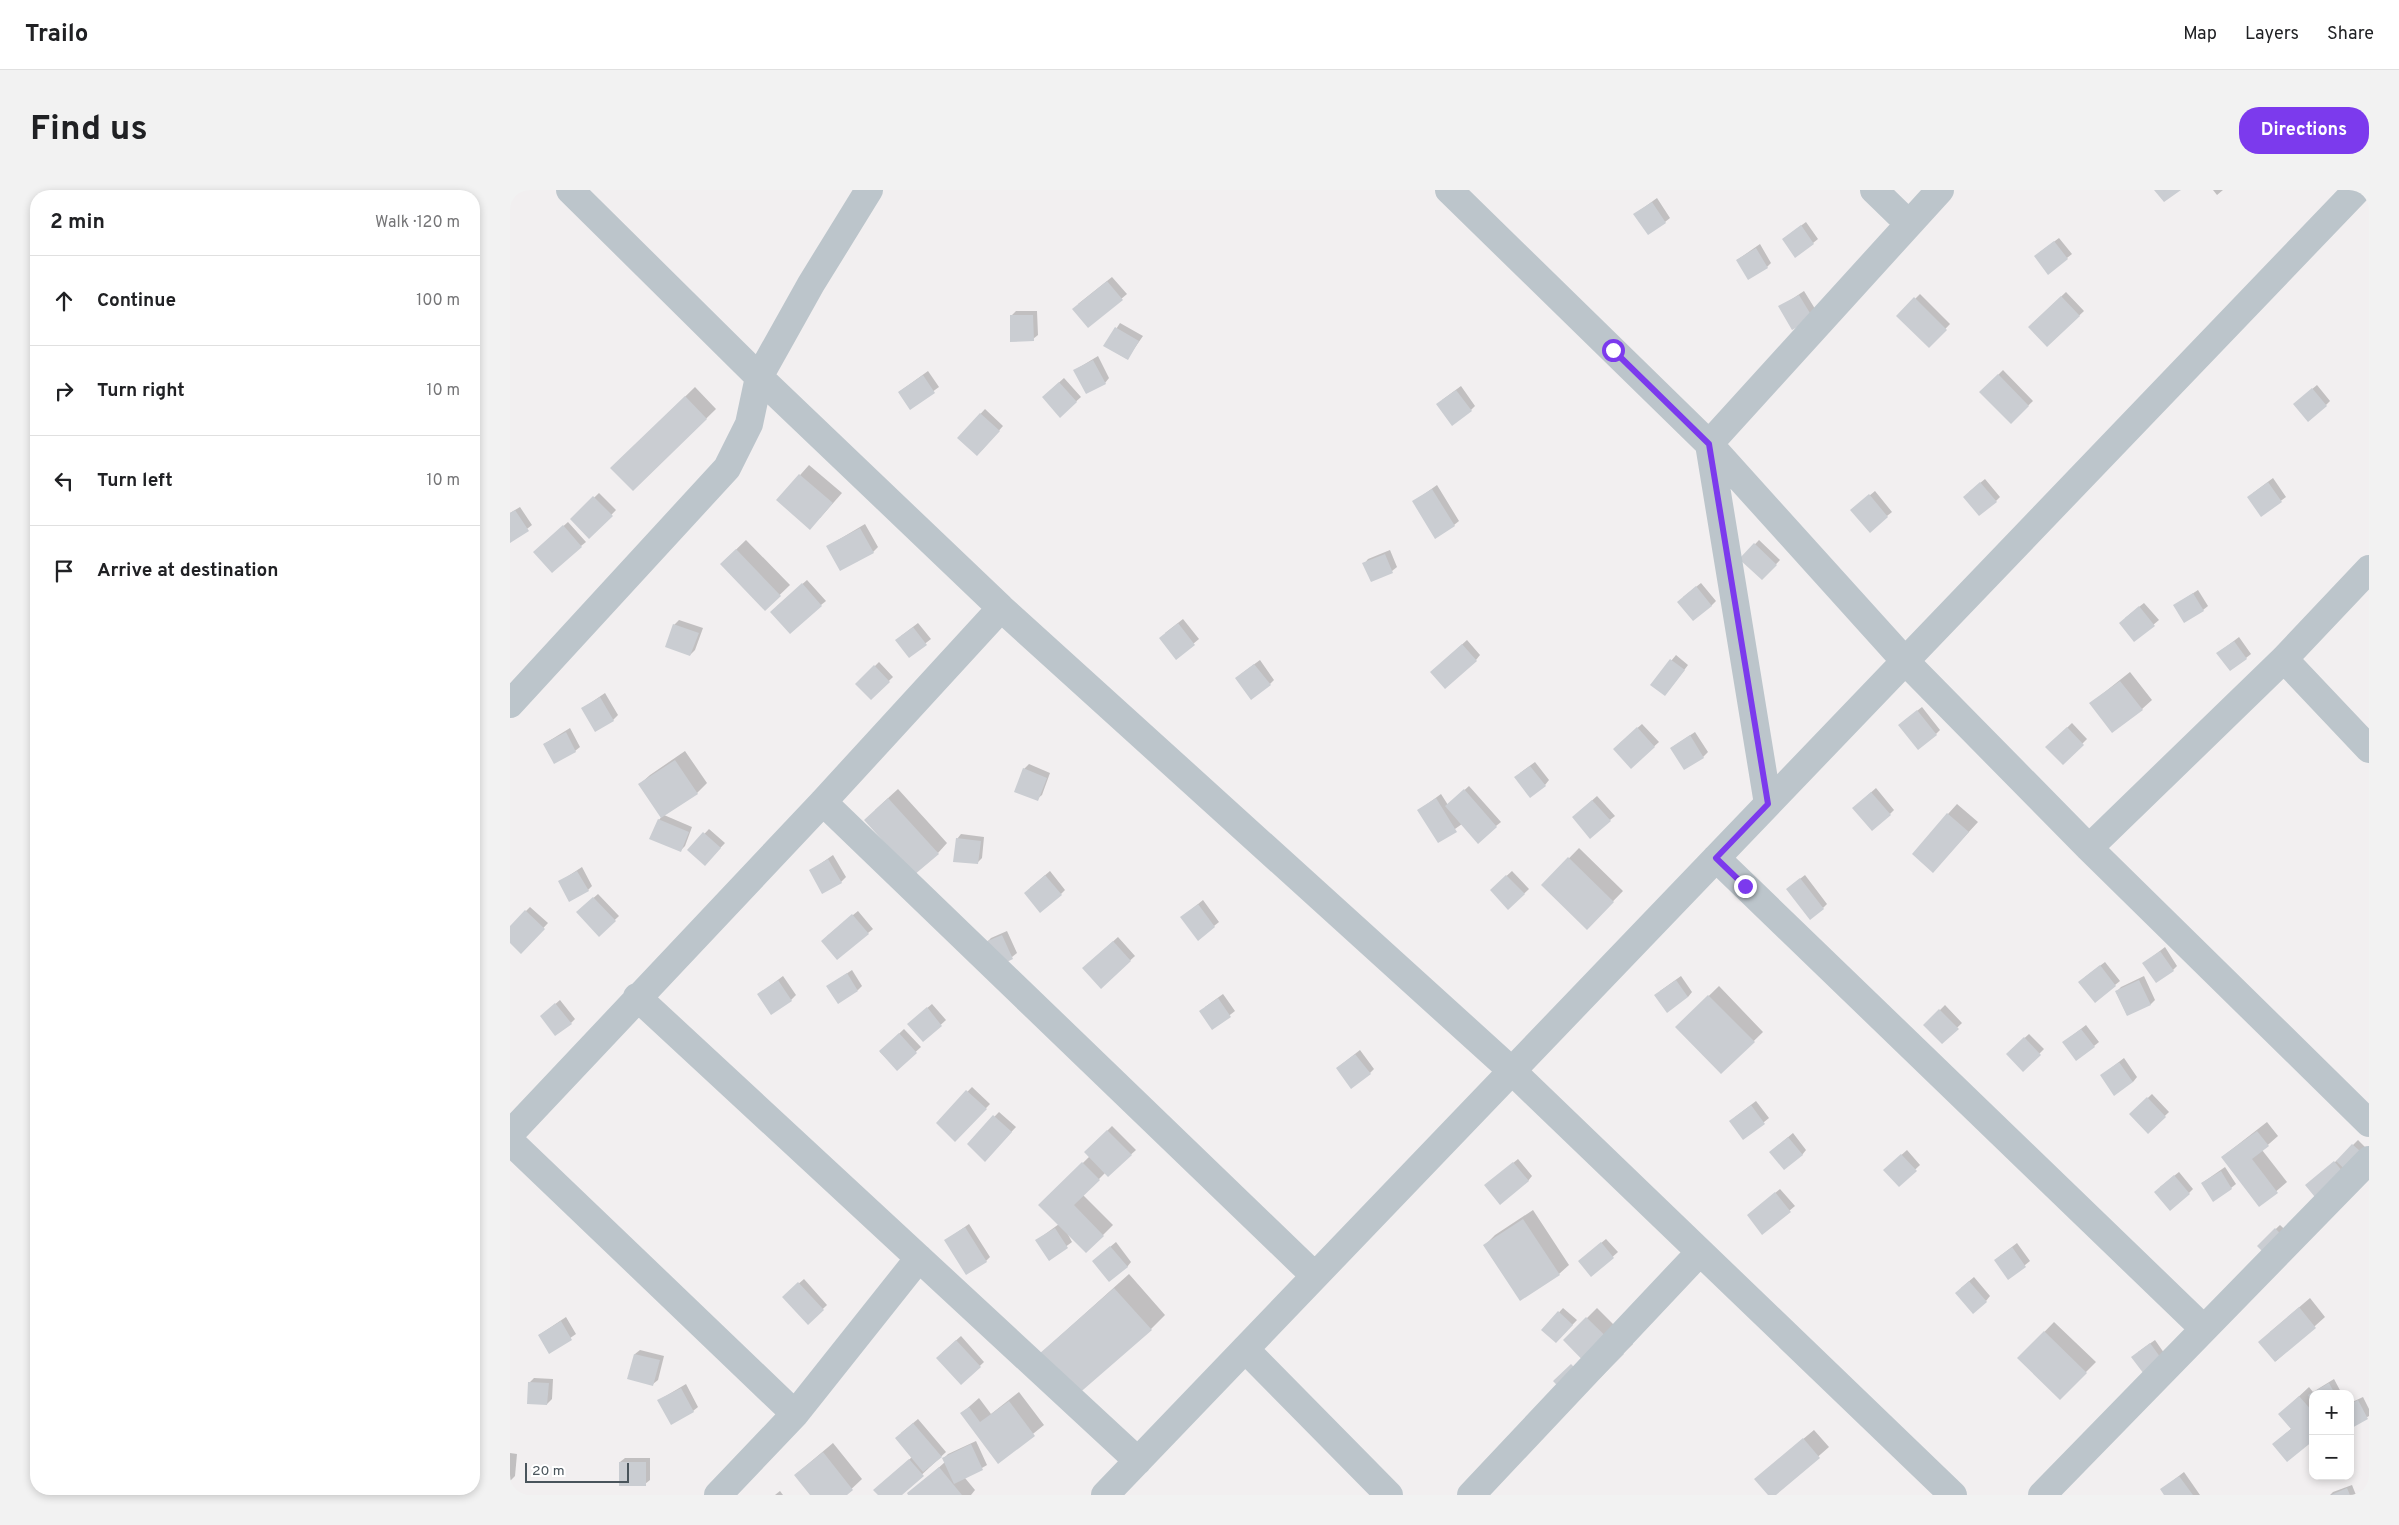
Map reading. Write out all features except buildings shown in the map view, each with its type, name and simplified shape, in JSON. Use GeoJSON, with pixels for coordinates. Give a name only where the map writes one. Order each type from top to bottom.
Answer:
{"type":"FeatureCollection","features":[{"type":"Feature","properties":{"kind":"street"},"geometry":{"type":"LineString","coordinates":[[570,190],[759,377],[1000,608],[1512,1071],[1953,1495]]}},
{"type":"Feature","properties":{"kind":"street"},"geometry":{"type":"LineString","coordinates":[[510,704],[727,468],[749,424],[759,377],[811,284],[869,190]]}},
{"type":"Feature","properties":{"kind":"street"},"geometry":{"type":"LineString","coordinates":[[1449,190],[1709,444],[1905,661],[2089,848],[2369,1123]]}},
{"type":"Feature","properties":{"kind":"street"},"geometry":{"type":"LineString","coordinates":[[1874,190],[1909,224]]}},
{"type":"Feature","properties":{"kind":"street"},"geometry":{"type":"LineString","coordinates":[[1709,444],[1940,190]]}},
{"type":"Feature","properties":{"kind":"street"},"geometry":{"type":"LineString","coordinates":[[1105,1495],[2357,190]]}},
{"type":"Feature","properties":{"kind":"street"},"geometry":{"type":"LineString","coordinates":[[1709,444],[1768,804]]}},
{"type":"Feature","properties":{"kind":"street"},"geometry":{"type":"LineString","coordinates":[[2089,848],[2284,659],[2369,569]]}},
{"type":"Feature","properties":{"kind":"street"},"geometry":{"type":"LineString","coordinates":[[510,1134],[637,997],[823,802],[1000,608]]}},
{"type":"Feature","properties":{"kind":"street"},"geometry":{"type":"LineString","coordinates":[[2284,659],[2369,749]]}},
{"type":"Feature","properties":{"kind":"street"},"geometry":{"type":"LineString","coordinates":[[823,802],[1315,1276]]}},
{"type":"Feature","properties":{"kind":"street"},"geometry":{"type":"LineString","coordinates":[[1716,858],[2204,1328]]}},
{"type":"Feature","properties":{"kind":"street"},"geometry":{"type":"LineString","coordinates":[[637,997],[1138,1462]]}},
{"type":"Feature","properties":{"kind":"street"},"geometry":{"type":"LineString","coordinates":[[510,1141],[795,1414]]}},
{"type":"Feature","properties":{"kind":"street"},"geometry":{"type":"LineString","coordinates":[[2042,1495],[2369,1160]]}},
{"type":"Feature","properties":{"kind":"street"},"geometry":{"type":"LineString","coordinates":[[1471,1495],[1700,1252]]}},
{"type":"Feature","properties":{"kind":"street"},"geometry":{"type":"LineString","coordinates":[[718,1495],[795,1414],[919,1258]]}},
{"type":"Feature","properties":{"kind":"street"},"geometry":{"type":"LineString","coordinates":[[1245,1349],[1389,1495]]}},
{"type":"Feature","properties":{"kind":"route"},"geometry":{"type":"LineString","coordinates":[[1613,350],[1709,444],[1768,804],[1716,858],[1745,886]]}}]}
